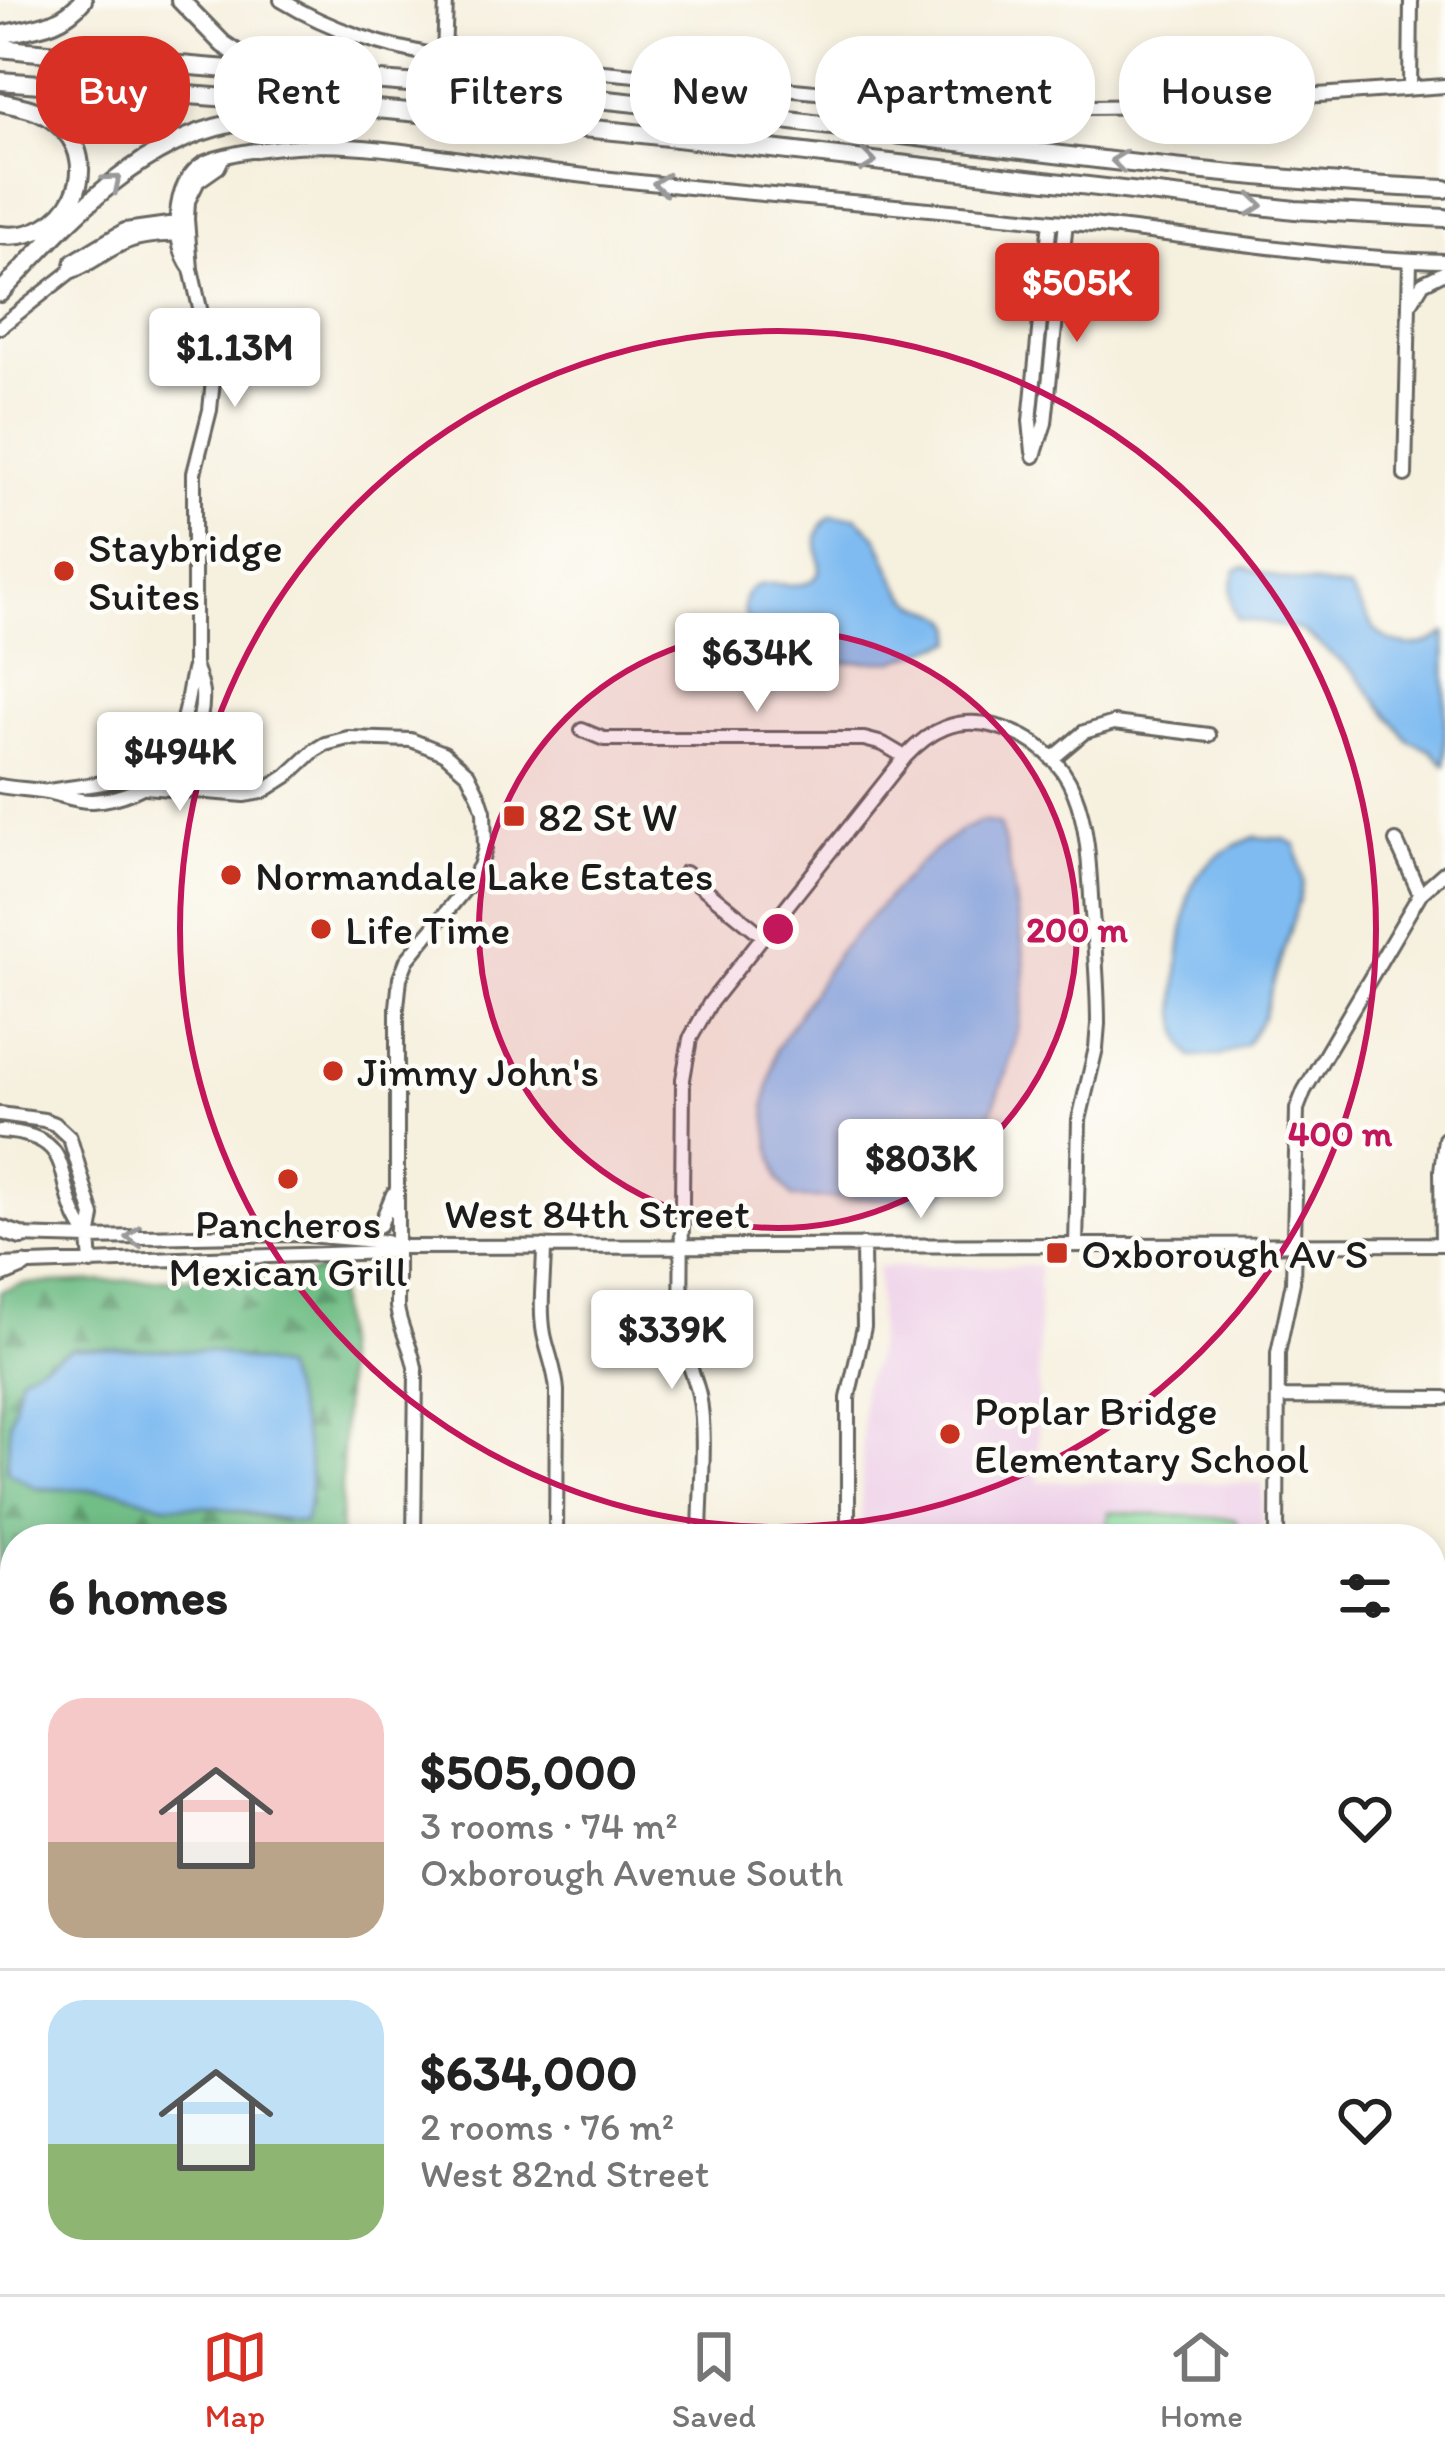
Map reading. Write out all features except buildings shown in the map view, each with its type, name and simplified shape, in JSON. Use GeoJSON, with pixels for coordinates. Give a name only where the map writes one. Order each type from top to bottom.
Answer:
{"type":"FeatureCollection","features":[{"type":"Feature","properties":{"kind":"highway"},"geometry":{"type":"LineString","coordinates":[[0,35],[44,28],[60,21],[83,0]]}},
{"type":"Feature","properties":{"kind":"highway"},"geometry":{"type":"LineString","coordinates":[[180,0],[215,36]]}},
{"type":"Feature","properties":{"kind":"highway"},"geometry":{"type":"LineString","coordinates":[[0,48],[214,68]]}},
{"type":"Feature","properties":{"kind":"highway"},"geometry":{"type":"LineString","coordinates":[[0,81],[214,97]]}},
{"type":"Feature","properties":{"kind":"highway"},"geometry":{"type":"LineString","coordinates":[[382,82],[596,99],[1270,178],[1445,189]]}},
{"type":"Feature","properties":{"kind":"highway"},"geometry":{"type":"LineString","coordinates":[[0,102],[38,111],[61,126],[74,146],[79,170],[74,197],[59,218],[27,236],[0,235]]}},
{"type":"Feature","properties":{"kind":"highway"},"geometry":{"type":"LineString","coordinates":[[382,110],[625,132],[1295,210],[1445,218]]}},
{"type":"Feature","properties":{"kind":"highway"},"geometry":{"type":"LineString","coordinates":[[0,293],[134,165],[214,128]]}},
{"type":"Feature","properties":{"kind":"highway"},"geometry":{"type":"LineString","coordinates":[[0,1232],[21,1236]]}},
{"type":"Feature","properties":{"kind":"main road"},"geometry":{"type":"LineString","coordinates":[[0,1275],[24,1264]]}},
{"type":"Feature","properties":{"kind":"street"},"geometry":{"type":"LineString","coordinates":[[281,0],[360,38],[406,51]]}},
{"type":"Feature","properties":{"kind":"street"},"geometry":{"type":"LineString","coordinates":[[445,36],[446,0]]}},
{"type":"Feature","properties":{"kind":"street"},"geometry":{"type":"LineString","coordinates":[[1411,0],[1411,88]]}},
{"type":"Feature","properties":{"kind":"street"},"geometry":{"type":"LineString","coordinates":[[606,73],[848,96],[1030,105],[1164,106],[1445,86]]}},
{"type":"Feature","properties":{"kind":"street"},"geometry":{"type":"LineString","coordinates":[[45,792],[127,779],[172,756],[188,744],[201,708],[202,691],[194,665],[194,472],[210,410],[214,370],[182,228],[198,181],[222,159],[255,150],[328,143],[598,177],[1445,261]]}},
{"type":"Feature","properties":{"kind":"street"},"geometry":{"type":"LineString","coordinates":[[1051,220],[1030,421],[1034,456],[1045,424],[1066,222]]}},
{"type":"Feature","properties":{"kind":"street"},"geometry":{"type":"LineString","coordinates":[[0,327],[70,272],[130,240],[182,228]]}},
{"type":"Feature","properties":{"kind":"street"},"geometry":{"type":"LineString","coordinates":[[1406,475],[1409,260]]}},
{"type":"Feature","properties":{"kind":"street"},"geometry":{"type":"LineString","coordinates":[[1409,308],[1423,283],[1445,272]]}},
{"type":"Feature","properties":{"kind":"street"},"geometry":{"type":"LineString","coordinates":[[700,1524],[701,1415],[682,1345],[684,1058],[698,1020],[905,758],[929,734],[963,722],[1001,728],[1052,759],[1068,780],[1085,819],[1098,1000],[1096,1048],[1078,1120],[1076,1245]]}},
{"type":"Feature","properties":{"kind":"street"},"geometry":{"type":"LineString","coordinates":[[1052,759],[1084,732],[1114,723],[1208,735]]}},
{"type":"Feature","properties":{"kind":"street"},"geometry":{"type":"LineString","coordinates":[[582,730],[604,739],[864,739],[905,758]]}},
{"type":"Feature","properties":{"kind":"street"},"geometry":{"type":"LineString","coordinates":[[0,786],[79,801],[118,797],[146,787],[245,795],[262,792],[315,750],[337,740],[411,740],[444,753],[468,774],[484,811],[485,848],[480,866],[416,946],[400,978],[397,1007],[399,1319],[416,1374],[414,1524]]}},
{"type":"Feature","properties":{"kind":"street"},"geometry":{"type":"LineString","coordinates":[[146,787],[172,756]]}},
{"type":"Feature","properties":{"kind":"street"},"geometry":{"type":"LineString","coordinates":[[172,756],[196,766],[221,792]]}},
{"type":"Feature","properties":{"kind":"street"},"geometry":{"type":"LineString","coordinates":[[1396,841],[1420,895]]}},
{"type":"Feature","properties":{"kind":"street"},"geometry":{"type":"LineString","coordinates":[[686,872],[763,936]]}},
{"type":"Feature","properties":{"kind":"street"},"geometry":{"type":"LineString","coordinates":[[1276,1524],[1280,1335],[1292,1300],[1297,1108],[1420,895],[1445,872]]}},
{"type":"Feature","properties":{"kind":"street"},"geometry":{"type":"LineString","coordinates":[[0,1114],[44,1120],[70,1138],[93,1216],[88,1238],[91,1263]]}},
{"type":"Feature","properties":{"kind":"street"},"geometry":{"type":"LineString","coordinates":[[0,1131],[31,1134],[50,1144],[75,1221],[88,1238]]}},
{"type":"Feature","properties":{"kind":"street"},"geometry":{"type":"LineString","coordinates":[[1443,1244],[1445,1138]]}},
{"type":"Feature","properties":{"kind":"street"},"geometry":{"type":"LineString","coordinates":[[352,1238],[380,1225],[398,1181]]}},
{"type":"Feature","properties":{"kind":"street","name":"West 84th Street"},"geometry":{"type":"LineString","coordinates":[[21,1236],[296,1234],[398,1247],[1443,1244]]}},
{"type":"Feature","properties":{"kind":"street"},"geometry":{"type":"LineString","coordinates":[[544,1246],[544,1335],[557,1391],[556,1524]]}},
{"type":"Feature","properties":{"kind":"street"},"geometry":{"type":"LineString","coordinates":[[848,1524],[848,1398],[864,1327],[863,1246]]}},
{"type":"Feature","properties":{"kind":"street","name":"West 84th Street"},"geometry":{"type":"LineString","coordinates":[[0,1265],[386,1252],[398,1247]]}},
{"type":"Feature","properties":{"kind":"street"},"geometry":{"type":"LineString","coordinates":[[1278,1397],[1445,1398]]}},
{"type":"Feature","properties":{"kind":"shaded area","name":"Poplar Bridge Elementary School"},"geometry":{"type":"Polygon","coordinates":[[[1039,1266],[1038,1481],[1263,1483],[1262,1524],[861,1524],[863,1387],[874,1361],[878,1331],[878,1267],[1039,1266]]]}},
{"type":"Feature","properties":{"kind":"green space"},"geometry":{"type":"Polygon","coordinates":[[[335,1266],[344,1385],[340,1524],[0,1524],[0,1291],[23,1284],[309,1274],[335,1266]],[[72,1348],[36,1488],[119,1491],[164,1505],[216,1507],[285,1522],[310,1506],[302,1436],[282,1368],[210,1351],[72,1348]]]}},
{"type":"Feature","properties":{"kind":"green space"},"geometry":{"type":"Polygon","coordinates":[[[1109,1512],[1234,1519],[1238,1524],[1108,1524],[1109,1512]]]}},
{"type":"Feature","properties":{"kind":"water"},"geometry":{"type":"Polygon","coordinates":[[[831,516],[856,517],[870,529],[910,599],[953,622],[954,641],[895,661],[814,663],[753,627],[744,612],[747,594],[764,584],[798,585],[816,577],[818,533],[831,516]]]}},
{"type":"Feature","properties":{"kind":"water"},"geometry":{"type":"Polygon","coordinates":[[[1245,567],[1282,579],[1350,589],[1376,630],[1401,644],[1420,645],[1445,633],[1445,765],[1431,751],[1408,740],[1355,673],[1305,633],[1238,619],[1231,589],[1236,570],[1245,567]]]}},
{"type":"Feature","properties":{"kind":"water"},"geometry":{"type":"Polygon","coordinates":[[[982,821],[999,824],[1002,834],[1025,971],[1016,1039],[983,1130],[957,1178],[933,1199],[793,1198],[779,1180],[765,1105],[776,1049],[837,954],[918,864],[961,830],[982,821]]]}},
{"type":"Feature","properties":{"kind":"water"},"geometry":{"type":"Polygon","coordinates":[[[1255,837],[1296,845],[1303,882],[1299,900],[1263,1017],[1246,1044],[1220,1056],[1192,1057],[1178,1024],[1177,1003],[1188,897],[1214,859],[1255,837]]]}},
{"type":"Feature","properties":{"kind":"water"},"geometry":{"type":"Polygon","coordinates":[[[72,1348],[210,1351],[282,1368],[309,1464],[304,1523],[216,1507],[164,1505],[119,1491],[36,1488],[7,1471],[10,1423],[21,1375],[72,1348]]]}},
{"type":"Feature","properties":{"kind":"place","name":"Staybridge Suites"},"geometry":{"type":"Point","coordinates":[64,571]}},
{"type":"Feature","properties":{"kind":"place","name":"82 St W"},"geometry":{"type":"Point","coordinates":[514,816]}},
{"type":"Feature","properties":{"kind":"place","name":"Normandale Lake Estates"},"geometry":{"type":"Point","coordinates":[231,875]}},
{"type":"Feature","properties":{"kind":"place","name":"Life Time"},"geometry":{"type":"Point","coordinates":[321,929]}},
{"type":"Feature","properties":{"kind":"place","name":"Jimmy John's"},"geometry":{"type":"Point","coordinates":[333,1071]}},
{"type":"Feature","properties":{"kind":"place","name":"Pancheros Mexican Grill"},"geometry":{"type":"Point","coordinates":[288,1179]}},
{"type":"Feature","properties":{"kind":"place","name":"Oxborough Av S"},"geometry":{"type":"Point","coordinates":[1057,1253]}},
{"type":"Feature","properties":{"kind":"place","name":"Poplar Bridge Elementary School"},"geometry":{"type":"Point","coordinates":[950,1434]}}]}
